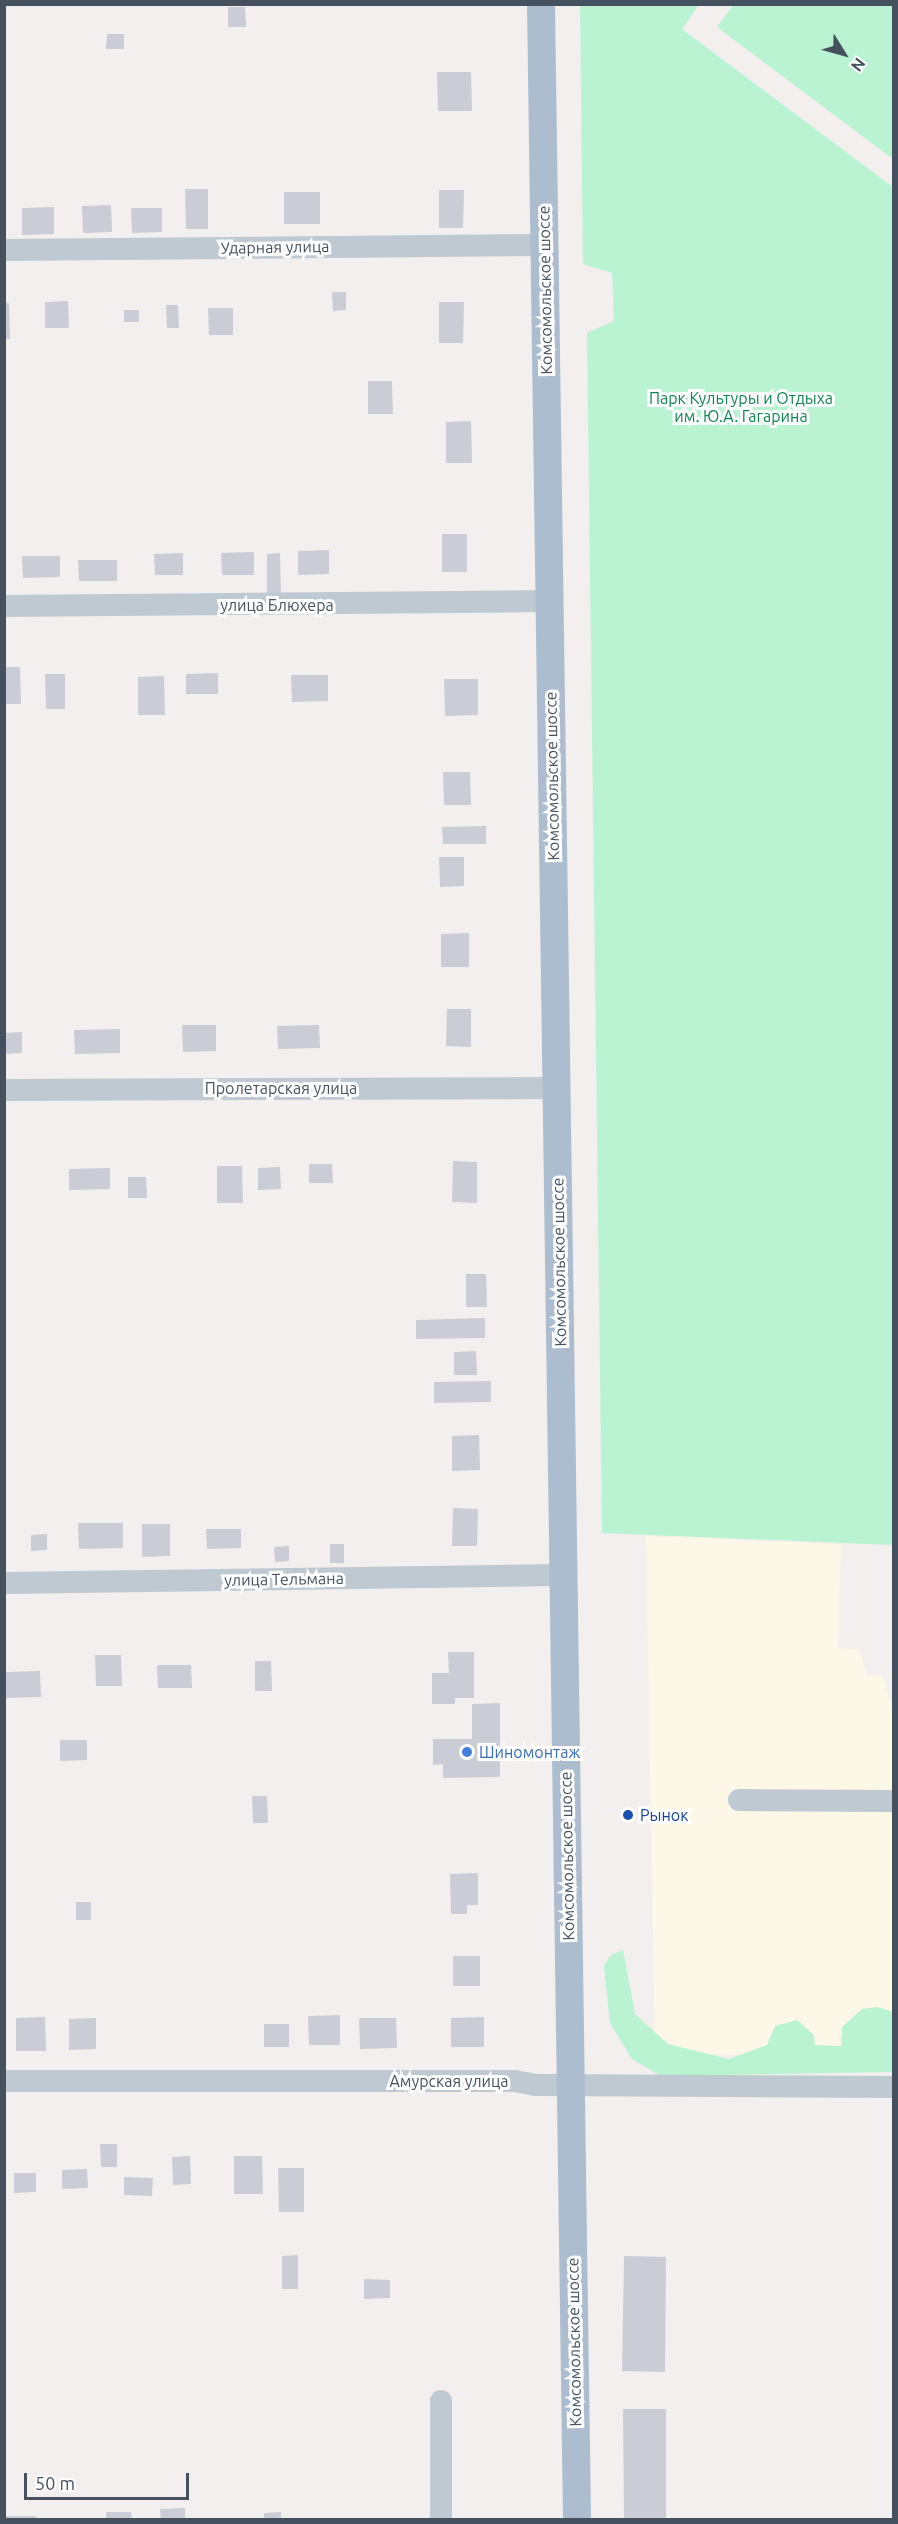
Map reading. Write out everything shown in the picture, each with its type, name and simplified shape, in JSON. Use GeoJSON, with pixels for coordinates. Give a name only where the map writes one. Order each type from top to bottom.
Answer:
{"type":"FeatureCollection","features":[{"type":"Feature","properties":{"kind":"main road","name":"Комсомольское шоссе"},"geometry":{"type":"LineString","coordinates":[[541,4],[577,2520]]}},
{"type":"Feature","properties":{"kind":"street","name":"Ударная улица"},"geometry":{"type":"LineString","coordinates":[[4,250],[545,245]]}},
{"type":"Feature","properties":{"kind":"street","name":"улица Блюхера"},"geometry":{"type":"LineString","coordinates":[[4,606],[550,602]]}},
{"type":"Feature","properties":{"kind":"street","name":"Пролетарская улица"},"geometry":{"type":"LineString","coordinates":[[4,1090],[557,1088]]}},
{"type":"Feature","properties":{"kind":"street","name":"улица Тельмана"},"geometry":{"type":"LineString","coordinates":[[4,1583],[563,1575]]}},
{"type":"Feature","properties":{"kind":"street"},"geometry":{"type":"LineString","coordinates":[[739,1800],[894,1800]]}},
{"type":"Feature","properties":{"kind":"street","name":"Амурская улица"},"geometry":{"type":"LineString","coordinates":[[4,2081],[571,2083],[894,2087]]}},
{"type":"Feature","properties":{"kind":"street"},"geometry":{"type":"LineString","coordinates":[[441,2401],[441,2520]]}},
{"type":"Feature","properties":{"kind":"shaded area"},"geometry":{"type":"Polygon","coordinates":[[[646,1536],[841,1544],[838,1648],[859,1649],[867,1675],[883,1676],[893,1712],[893,2054],[655,2055],[646,1536]]]}},
{"type":"Feature","properties":{"kind":"green space"},"geometry":{"type":"Polygon","coordinates":[[[734,4],[893,5],[893,159],[717,27],[734,4]]]}},
{"type":"Feature","properties":{"kind":"green space","name":"Парк Культуры и Отдыха им. Ю.А. Гагарина"},"geometry":{"type":"Polygon","coordinates":[[[580,5],[699,5],[682,29],[893,187],[893,1545],[602,1533],[587,333],[614,321],[612,273],[583,264],[580,5]]]}},
{"type":"Feature","properties":{"kind":"green space"},"geometry":{"type":"Polygon","coordinates":[[[623,1950],[635,2014],[668,2044],[729,2059],[767,2045],[775,2026],[797,2020],[814,2035],[815,2045],[841,2046],[842,2027],[862,2009],[877,2007],[894,2012],[893,2072],[661,2076],[632,2059],[610,2023],[604,1966],[611,1955],[623,1950]]]}},
{"type":"Feature","properties":{"kind":"building"},"geometry":{"type":"Polygon","coordinates":[[[228,7],[245,7],[246,27],[228,27],[228,7]]]}},
{"type":"Feature","properties":{"kind":"building"},"geometry":{"type":"Polygon","coordinates":[[[107,34],[124,34],[124,49],[106,49],[107,34]]]}},
{"type":"Feature","properties":{"kind":"building"},"geometry":{"type":"Polygon","coordinates":[[[437,72],[471,72],[472,111],[438,111],[437,72]]]}},
{"type":"Feature","properties":{"kind":"building"},"geometry":{"type":"Polygon","coordinates":[[[185,189],[208,189],[208,229],[186,229],[185,189]]]}},
{"type":"Feature","properties":{"kind":"building"},"geometry":{"type":"Polygon","coordinates":[[[439,190],[464,190],[463,228],[439,228],[439,190]]]}},
{"type":"Feature","properties":{"kind":"building"},"geometry":{"type":"Polygon","coordinates":[[[284,192],[320,192],[320,224],[284,224],[284,192]]]}},
{"type":"Feature","properties":{"kind":"building"},"geometry":{"type":"Polygon","coordinates":[[[111,205],[112,232],[83,233],[82,206],[111,205]]]}},
{"type":"Feature","properties":{"kind":"building"},"geometry":{"type":"Polygon","coordinates":[[[54,207],[54,234],[22,235],[22,208],[54,207]]]}},
{"type":"Feature","properties":{"kind":"building"},"geometry":{"type":"Polygon","coordinates":[[[131,208],[162,208],[162,232],[132,233],[131,208]]]}},
{"type":"Feature","properties":{"kind":"building"},"geometry":{"type":"Polygon","coordinates":[[[332,292],[346,292],[346,310],[333,311],[332,292]]]}},
{"type":"Feature","properties":{"kind":"building"},"geometry":{"type":"Polygon","coordinates":[[[68,301],[69,328],[45,328],[45,302],[68,301]]]}},
{"type":"Feature","properties":{"kind":"building"},"geometry":{"type":"Polygon","coordinates":[[[439,302],[464,302],[463,343],[439,343],[439,302]]]}},
{"type":"Feature","properties":{"kind":"building"},"geometry":{"type":"Polygon","coordinates":[[[4,303],[9,303],[10,339],[4,339],[4,303]]]}},
{"type":"Feature","properties":{"kind":"building"},"geometry":{"type":"Polygon","coordinates":[[[166,305],[178,305],[179,328],[167,328],[166,305]]]}},
{"type":"Feature","properties":{"kind":"building"},"geometry":{"type":"Polygon","coordinates":[[[208,308],[233,308],[233,335],[209,335],[208,308]]]}},
{"type":"Feature","properties":{"kind":"building"},"geometry":{"type":"Polygon","coordinates":[[[124,310],[139,310],[139,322],[124,322],[124,310]]]}},
{"type":"Feature","properties":{"kind":"building"},"geometry":{"type":"Polygon","coordinates":[[[368,381],[392,381],[393,414],[368,414],[368,381]]]}},
{"type":"Feature","properties":{"kind":"building"},"geometry":{"type":"Polygon","coordinates":[[[471,421],[472,463],[446,463],[446,422],[471,421]]]}},
{"type":"Feature","properties":{"kind":"building"},"geometry":{"type":"Polygon","coordinates":[[[442,534],[467,534],[467,572],[442,572],[442,534]]]}},
{"type":"Feature","properties":{"kind":"building"},"geometry":{"type":"Polygon","coordinates":[[[329,550],[329,574],[298,575],[298,551],[329,550]]]}},
{"type":"Feature","properties":{"kind":"building"},"geometry":{"type":"Polygon","coordinates":[[[254,552],[254,575],[222,575],[221,553],[254,552]]]}},
{"type":"Feature","properties":{"kind":"building"},"geometry":{"type":"Polygon","coordinates":[[[183,553],[183,575],[155,575],[154,554],[183,553]]]}},
{"type":"Feature","properties":{"kind":"building"},"geometry":{"type":"Polygon","coordinates":[[[280,553],[281,596],[267,597],[267,554],[280,553]]]}},
{"type":"Feature","properties":{"kind":"building"},"geometry":{"type":"Polygon","coordinates":[[[22,556],[60,556],[60,577],[23,578],[22,556]]]}},
{"type":"Feature","properties":{"kind":"building"},"geometry":{"type":"Polygon","coordinates":[[[78,560],[117,560],[117,581],[79,581],[78,560]]]}},
{"type":"Feature","properties":{"kind":"building"},"geometry":{"type":"Polygon","coordinates":[[[4,667],[20,667],[21,704],[4,704],[4,667]]]}},
{"type":"Feature","properties":{"kind":"building"},"geometry":{"type":"Polygon","coordinates":[[[218,673],[218,694],[186,694],[186,674],[218,673]]]}},
{"type":"Feature","properties":{"kind":"building"},"geometry":{"type":"Polygon","coordinates":[[[45,674],[65,674],[65,709],[46,709],[45,674]]]}},
{"type":"Feature","properties":{"kind":"building"},"geometry":{"type":"Polygon","coordinates":[[[291,675],[328,675],[328,701],[292,702],[291,675]]]}},
{"type":"Feature","properties":{"kind":"building"},"geometry":{"type":"Polygon","coordinates":[[[164,676],[165,715],[138,715],[138,677],[164,676]]]}},
{"type":"Feature","properties":{"kind":"building"},"geometry":{"type":"Polygon","coordinates":[[[444,679],[478,679],[478,715],[445,716],[444,679]]]}},
{"type":"Feature","properties":{"kind":"building"},"geometry":{"type":"Polygon","coordinates":[[[443,772],[470,772],[471,805],[444,805],[443,772]]]}},
{"type":"Feature","properties":{"kind":"building"},"geometry":{"type":"Polygon","coordinates":[[[486,826],[486,844],[443,844],[442,827],[486,826]]]}},
{"type":"Feature","properties":{"kind":"building"},"geometry":{"type":"Polygon","coordinates":[[[439,857],[464,857],[464,886],[440,887],[439,857]]]}},
{"type":"Feature","properties":{"kind":"building"},"geometry":{"type":"Polygon","coordinates":[[[469,933],[469,967],[441,967],[441,934],[469,933]]]}},
{"type":"Feature","properties":{"kind":"building"},"geometry":{"type":"Polygon","coordinates":[[[447,1009],[471,1009],[471,1047],[446,1046],[447,1009]]]}},
{"type":"Feature","properties":{"kind":"building"},"geometry":{"type":"Polygon","coordinates":[[[182,1025],[216,1025],[216,1051],[183,1052],[182,1025]]]}},
{"type":"Feature","properties":{"kind":"building"},"geometry":{"type":"Polygon","coordinates":[[[319,1025],[320,1048],[278,1049],[277,1026],[319,1025]]]}},
{"type":"Feature","properties":{"kind":"building"},"geometry":{"type":"Polygon","coordinates":[[[120,1029],[120,1053],[75,1054],[74,1030],[120,1029]]]}},
{"type":"Feature","properties":{"kind":"building"},"geometry":{"type":"Polygon","coordinates":[[[22,1032],[22,1053],[5,1054],[5,1033],[22,1032]]]}},
{"type":"Feature","properties":{"kind":"building"},"geometry":{"type":"Polygon","coordinates":[[[453,1161],[477,1162],[477,1203],[452,1202],[453,1161]]]}},
{"type":"Feature","properties":{"kind":"building"},"geometry":{"type":"Polygon","coordinates":[[[309,1164],[332,1164],[333,1183],[309,1183],[309,1164]]]}},
{"type":"Feature","properties":{"kind":"building"},"geometry":{"type":"Polygon","coordinates":[[[217,1166],[242,1166],[243,1203],[217,1203],[217,1166]]]}},
{"type":"Feature","properties":{"kind":"building"},"geometry":{"type":"Polygon","coordinates":[[[280,1167],[281,1189],[258,1190],[258,1168],[280,1167]]]}},
{"type":"Feature","properties":{"kind":"building"},"geometry":{"type":"Polygon","coordinates":[[[110,1168],[110,1189],[69,1190],[69,1169],[110,1168]]]}},
{"type":"Feature","properties":{"kind":"building"},"geometry":{"type":"Polygon","coordinates":[[[128,1177],[146,1177],[147,1198],[128,1198],[128,1177]]]}},
{"type":"Feature","properties":{"kind":"building"},"geometry":{"type":"Polygon","coordinates":[[[466,1274],[486,1274],[487,1307],[466,1307],[466,1274]]]}},
{"type":"Feature","properties":{"kind":"building"},"geometry":{"type":"Polygon","coordinates":[[[485,1318],[485,1338],[416,1339],[416,1320],[485,1318]]]}},
{"type":"Feature","properties":{"kind":"building"},"geometry":{"type":"Polygon","coordinates":[[[476,1351],[477,1375],[454,1375],[454,1352],[476,1351]]]}},
{"type":"Feature","properties":{"kind":"building"},"geometry":{"type":"Polygon","coordinates":[[[491,1381],[491,1402],[434,1403],[434,1382],[491,1381]]]}},
{"type":"Feature","properties":{"kind":"building"},"geometry":{"type":"Polygon","coordinates":[[[479,1435],[480,1470],[452,1471],[452,1436],[479,1435]]]}},
{"type":"Feature","properties":{"kind":"building"},"geometry":{"type":"Polygon","coordinates":[[[453,1508],[478,1509],[477,1546],[452,1546],[453,1508]]]}},
{"type":"Feature","properties":{"kind":"building"},"geometry":{"type":"Polygon","coordinates":[[[78,1523],[123,1523],[123,1548],[79,1549],[78,1523]]]}},
{"type":"Feature","properties":{"kind":"building"},"geometry":{"type":"Polygon","coordinates":[[[142,1524],[170,1524],[170,1556],[142,1557],[142,1524]]]}},
{"type":"Feature","properties":{"kind":"building"},"geometry":{"type":"Polygon","coordinates":[[[206,1529],[241,1529],[241,1548],[207,1549],[206,1529]]]}},
{"type":"Feature","properties":{"kind":"building"},"geometry":{"type":"Polygon","coordinates":[[[47,1534],[47,1550],[31,1551],[31,1535],[47,1534]]]}},
{"type":"Feature","properties":{"kind":"building"},"geometry":{"type":"Polygon","coordinates":[[[330,1544],[344,1544],[344,1563],[330,1563],[330,1544]]]}},
{"type":"Feature","properties":{"kind":"building"},"geometry":{"type":"Polygon","coordinates":[[[289,1546],[289,1561],[275,1562],[274,1547],[289,1546]]]}},
{"type":"Feature","properties":{"kind":"building"},"geometry":{"type":"Polygon","coordinates":[[[448,1652],[474,1652],[474,1698],[455,1698],[455,1704],[432,1704],[432,1673],[449,1673],[448,1652]]]}},
{"type":"Feature","properties":{"kind":"building"},"geometry":{"type":"Polygon","coordinates":[[[95,1655],[121,1655],[122,1686],[96,1686],[95,1655]]]}},
{"type":"Feature","properties":{"kind":"building"},"geometry":{"type":"Polygon","coordinates":[[[255,1661],[271,1661],[272,1691],[255,1691],[255,1661]]]}},
{"type":"Feature","properties":{"kind":"building"},"geometry":{"type":"Polygon","coordinates":[[[157,1665],[191,1665],[192,1688],[158,1688],[157,1665]]]}},
{"type":"Feature","properties":{"kind":"building"},"geometry":{"type":"Polygon","coordinates":[[[40,1671],[41,1697],[4,1698],[4,1672],[40,1671]]]}},
{"type":"Feature","properties":{"kind":"building","name":"Шиномонтаж"},"geometry":{"type":"Polygon","coordinates":[[[500,1703],[500,1777],[443,1778],[443,1764],[433,1765],[433,1739],[472,1739],[472,1704],[500,1703]]]}},
{"type":"Feature","properties":{"kind":"building"},"geometry":{"type":"Polygon","coordinates":[[[60,1740],[87,1740],[87,1760],[60,1761],[60,1740]]]}},
{"type":"Feature","properties":{"kind":"building"},"geometry":{"type":"Polygon","coordinates":[[[252,1796],[267,1796],[268,1823],[253,1823],[252,1796]]]}},
{"type":"Feature","properties":{"kind":"building"},"geometry":{"type":"Polygon","coordinates":[[[478,1873],[478,1905],[467,1905],[467,1914],[451,1914],[450,1874],[478,1873]]]}},
{"type":"Feature","properties":{"kind":"building"},"geometry":{"type":"Polygon","coordinates":[[[76,1902],[91,1902],[91,1920],[76,1920],[76,1902]]]}},
{"type":"Feature","properties":{"kind":"building"},"geometry":{"type":"Polygon","coordinates":[[[453,1956],[480,1956],[480,1986],[453,1986],[453,1956]]]}},
{"type":"Feature","properties":{"kind":"building"},"geometry":{"type":"Polygon","coordinates":[[[340,2015],[340,2045],[309,2045],[308,2016],[340,2015]]]}},
{"type":"Feature","properties":{"kind":"building"},"geometry":{"type":"Polygon","coordinates":[[[45,2017],[46,2051],[16,2051],[16,2018],[45,2017]]]}},
{"type":"Feature","properties":{"kind":"building"},"geometry":{"type":"Polygon","coordinates":[[[484,2017],[484,2047],[451,2047],[451,2018],[484,2017]]]}},
{"type":"Feature","properties":{"kind":"building"},"geometry":{"type":"Polygon","coordinates":[[[96,2018],[96,2049],[69,2050],[69,2019],[96,2018]]]}},
{"type":"Feature","properties":{"kind":"building"},"geometry":{"type":"Polygon","coordinates":[[[359,2018],[396,2018],[397,2048],[360,2049],[359,2018]]]}},
{"type":"Feature","properties":{"kind":"building"},"geometry":{"type":"Polygon","coordinates":[[[264,2024],[289,2024],[289,2047],[264,2047],[264,2024]]]}},
{"type":"Feature","properties":{"kind":"building"},"geometry":{"type":"Polygon","coordinates":[[[100,2144],[117,2144],[117,2167],[101,2167],[100,2144]]]}},
{"type":"Feature","properties":{"kind":"building"},"geometry":{"type":"Polygon","coordinates":[[[190,2156],[191,2184],[173,2185],[172,2157],[190,2156]]]}},
{"type":"Feature","properties":{"kind":"building"},"geometry":{"type":"Polygon","coordinates":[[[234,2156],[262,2156],[263,2194],[234,2194],[234,2156]]]}},
{"type":"Feature","properties":{"kind":"building"},"geometry":{"type":"Polygon","coordinates":[[[278,2168],[304,2168],[304,2212],[279,2212],[278,2168]]]}},
{"type":"Feature","properties":{"kind":"building"},"geometry":{"type":"Polygon","coordinates":[[[87,2169],[88,2188],[62,2189],[62,2170],[87,2169]]]}},
{"type":"Feature","properties":{"kind":"building"},"geometry":{"type":"Polygon","coordinates":[[[14,2173],[36,2173],[36,2192],[14,2193],[14,2173]]]}},
{"type":"Feature","properties":{"kind":"building"},"geometry":{"type":"Polygon","coordinates":[[[124,2177],[153,2178],[152,2196],[124,2195],[124,2177]]]}},
{"type":"Feature","properties":{"kind":"building"},"geometry":{"type":"Polygon","coordinates":[[[298,2255],[298,2289],[282,2289],[282,2256],[298,2255]]]}},
{"type":"Feature","properties":{"kind":"building"},"geometry":{"type":"Polygon","coordinates":[[[624,2256],[666,2257],[665,2372],[622,2371],[624,2256]]]}},
{"type":"Feature","properties":{"kind":"building"},"geometry":{"type":"Polygon","coordinates":[[[364,2279],[390,2280],[390,2298],[364,2299],[364,2279]]]}},
{"type":"Feature","properties":{"kind":"building"},"geometry":{"type":"Polygon","coordinates":[[[623,2409],[666,2409],[666,2520],[624,2520],[623,2409]]]}},
{"type":"Feature","properties":{"kind":"building"},"geometry":{"type":"Polygon","coordinates":[[[185,2508],[185,2520],[161,2520],[160,2509],[185,2508]]]}},
{"type":"Feature","properties":{"kind":"building"},"geometry":{"type":"Polygon","coordinates":[[[106,2512],[131,2512],[132,2520],[106,2520],[106,2512]]]}},
{"type":"Feature","properties":{"kind":"building"},"geometry":{"type":"Polygon","coordinates":[[[281,2512],[281,2520],[264,2520],[264,2513],[281,2512]]]}},
{"type":"Feature","properties":{"kind":"building"},"geometry":{"type":"Polygon","coordinates":[[[5,2516],[36,2516],[36,2520],[5,2520],[5,2516]]]}},
{"type":"Feature","properties":{"kind":"place","name":"Шиномонтаж"},"geometry":{"type":"Point","coordinates":[467,1752]}},
{"type":"Feature","properties":{"kind":"place","name":"Рынок"},"geometry":{"type":"Point","coordinates":[628,1815]}}]}
